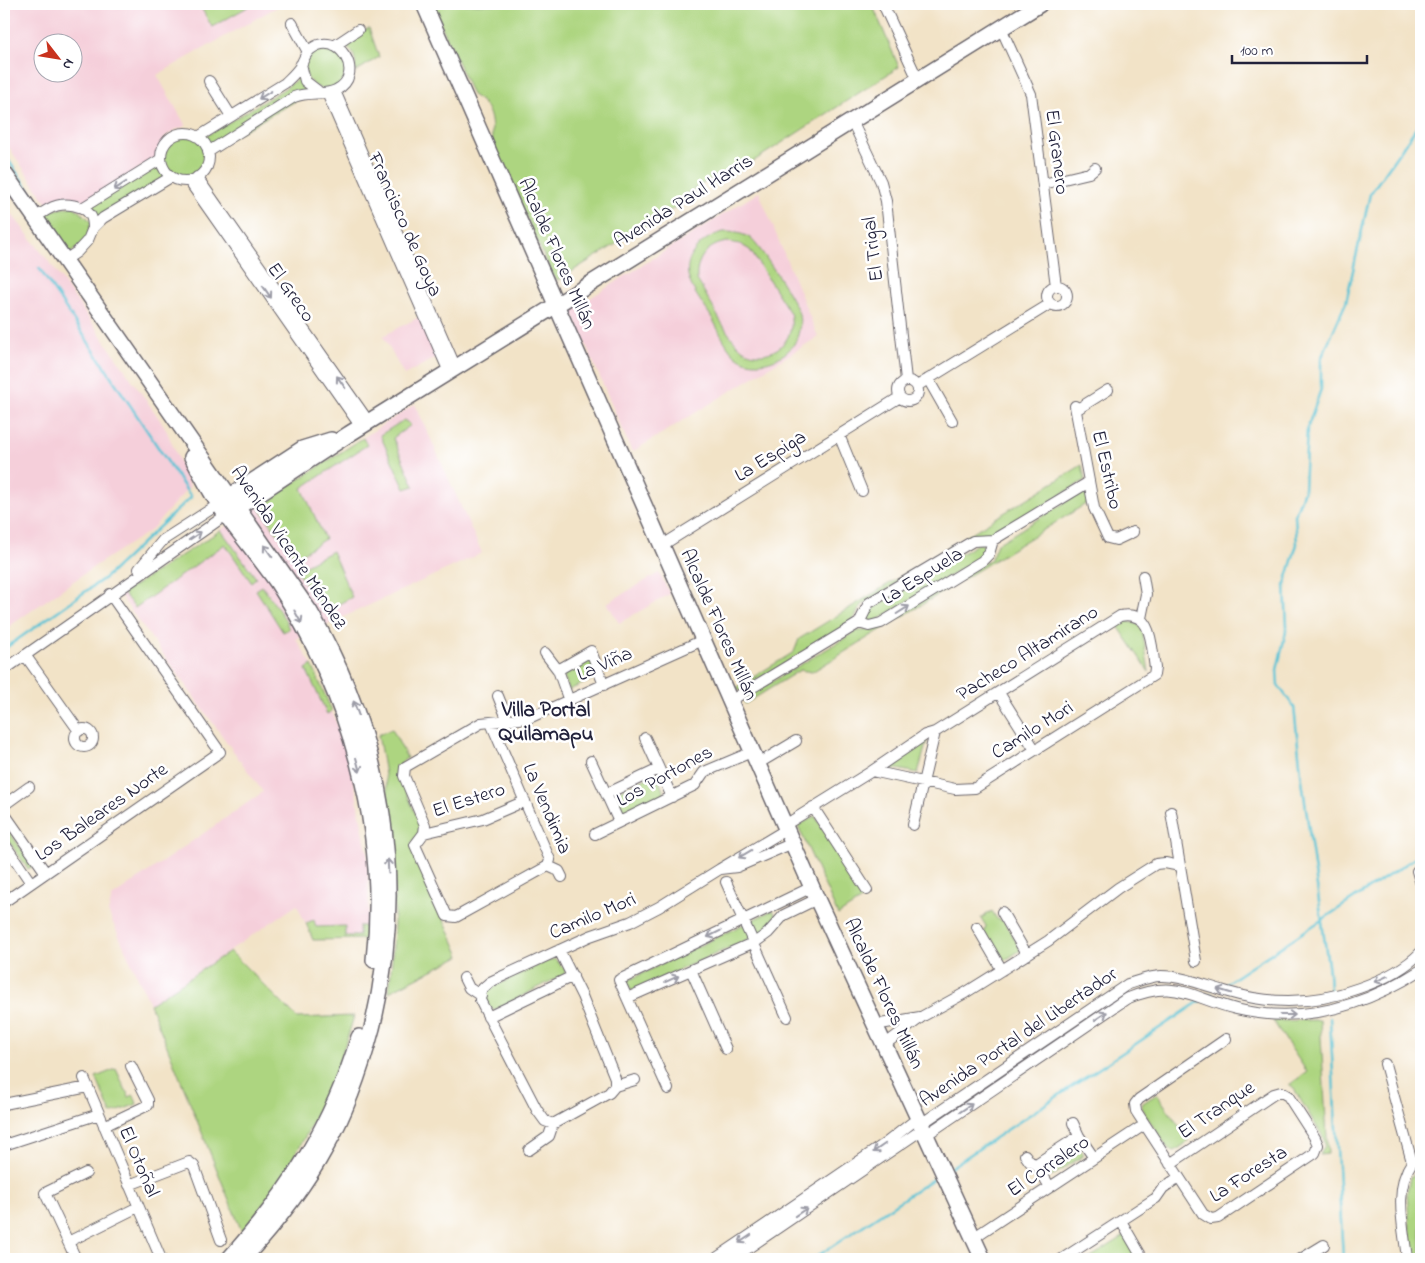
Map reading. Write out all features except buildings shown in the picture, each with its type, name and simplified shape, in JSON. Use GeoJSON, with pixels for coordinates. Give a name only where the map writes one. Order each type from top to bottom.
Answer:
{"type":"FeatureCollection","features":[{"type":"Feature","properties":{"kind":"main road","name":"Alcalde Flores Millán"},"geometry":{"type":"LineString","coordinates":[[424,4],[661,546],[756,757],[814,893],[983,1259]]}},
{"type":"Feature","properties":{"kind":"main road","name":"Avenida Paul Harris"},"geometry":{"type":"LineString","coordinates":[[228,506],[360,428],[1040,4]]}},
{"type":"Feature","properties":{"kind":"main road","name":"Avenida Vicente Méndez"},"geometry":{"type":"LineString","coordinates":[[4,173],[161,398],[291,605],[317,654],[348,729],[362,780],[372,833],[376,888],[375,959],[359,1037],[344,1084],[326,1122],[286,1190],[228,1259]]}},
{"type":"Feature","properties":{"kind":"main road","name":"Avenida Vicente Méndez"},"geometry":{"type":"LineString","coordinates":[[228,506],[310,612],[334,656],[354,703],[370,751],[381,798],[387,845],[389,892],[385,959],[381,985],[356,1081],[339,1122],[319,1161],[282,1214],[243,1259]]}},
{"type":"Feature","properties":{"kind":"street"},"geometry":{"type":"LineString","coordinates":[[883,4],[918,80]]}},
{"type":"Feature","properties":{"kind":"street"},"geometry":{"type":"LineString","coordinates":[[292,23],[308,52]]}},
{"type":"Feature","properties":{"kind":"street","name":"El Granero"},"geometry":{"type":"LineString","coordinates":[[1001,28],[1031,94],[1056,286]]}},
{"type":"Feature","properties":{"kind":"street"},"geometry":{"type":"LineString","coordinates":[[334,46],[358,30]]}},
{"type":"Feature","properties":{"kind":"street"},"geometry":{"type":"LineString","coordinates":[[198,137],[286,83],[302,64],[308,52],[322,44],[334,46],[347,56],[350,66],[349,76],[343,85],[327,92],[305,92],[294,97],[208,152]]}},
{"type":"Feature","properties":{"kind":"street"},"geometry":{"type":"LineString","coordinates":[[302,64],[305,81],[327,92]]}},
{"type":"Feature","properties":{"kind":"street"},"geometry":{"type":"LineString","coordinates":[[209,81],[231,116]]}},
{"type":"Feature","properties":{"kind":"street","name":"Francisco de Goya"},"geometry":{"type":"LineString","coordinates":[[327,92],[452,370]]}},
{"type":"Feature","properties":{"kind":"street","name":"El Trigal"},"geometry":{"type":"LineString","coordinates":[[852,121],[881,182],[886,201],[906,380]]}},
{"type":"Feature","properties":{"kind":"street"},"geometry":{"type":"LineString","coordinates":[[93,228],[104,218],[171,177],[193,179],[207,166],[208,152],[205,144],[198,137],[185,133],[171,137],[165,143],[160,159],[164,169],[171,177]]}},
{"type":"Feature","properties":{"kind":"street"},"geometry":{"type":"LineString","coordinates":[[82,208],[160,159]]}},
{"type":"Feature","properties":{"kind":"street"},"geometry":{"type":"LineString","coordinates":[[1043,184],[1089,173],[1095,168]]}},
{"type":"Feature","properties":{"kind":"street","name":"El Greco"},"geometry":{"type":"LineString","coordinates":[[193,179],[360,428]]}},
{"type":"Feature","properties":{"kind":"street"},"geometry":{"type":"LineString","coordinates":[[35,218],[57,205],[70,203],[89,212],[93,220],[93,228],[88,240],[77,252],[65,260]]}},
{"type":"Feature","properties":{"kind":"street"},"geometry":{"type":"LineString","coordinates":[[1050,304],[1046,295],[1050,289],[1056,286]]}},
{"type":"Feature","properties":{"kind":"street","name":"La Espiga"},"geometry":{"type":"LineString","coordinates":[[661,546],[900,397],[909,401],[915,398],[918,392],[917,386],[1050,304],[1060,307],[1067,300],[1065,290],[1056,286]]}},
{"type":"Feature","properties":{"kind":"street"},"geometry":{"type":"LineString","coordinates":[[928,379],[952,421]]}},
{"type":"Feature","properties":{"kind":"street"},"geometry":{"type":"LineString","coordinates":[[900,397],[897,392],[899,386],[906,380],[912,381],[917,386]]}},
{"type":"Feature","properties":{"kind":"street","name":"El Estribo"},"geometry":{"type":"LineString","coordinates":[[1108,390],[1075,408],[1094,508],[1108,538],[1116,540],[1134,532]]}},
{"type":"Feature","properties":{"kind":"street"},"geometry":{"type":"LineString","coordinates":[[839,435],[862,491]]}},
{"type":"Feature","properties":{"kind":"street","name":"La Espuela"},"geometry":{"type":"LineString","coordinates":[[730,701],[859,623],[869,603],[973,541],[993,540],[1089,482]]}},
{"type":"Feature","properties":{"kind":"street","name":"Avenida Paul Harris"},"geometry":{"type":"LineString","coordinates":[[4,670],[129,581],[163,540],[228,506]]}},
{"type":"Feature","properties":{"kind":"street","name":"La Espuela"},"geometry":{"type":"LineString","coordinates":[[859,623],[869,626],[881,623],[982,561],[989,554],[993,540]]}},
{"type":"Feature","properties":{"kind":"street"},"geometry":{"type":"LineString","coordinates":[[1141,618],[1146,594],[1143,576]]}},
{"type":"Feature","properties":{"kind":"street","name":"Los Baleares Norte"},"geometry":{"type":"LineString","coordinates":[[4,902],[220,752],[110,594]]}},
{"type":"Feature","properties":{"kind":"street","name":"Pacheco Altamirano"},"geometry":{"type":"LineString","coordinates":[[936,732],[1120,616],[1131,614],[1141,618]]}},
{"type":"Feature","properties":{"kind":"street","name":"Camilo Mori"},"geometry":{"type":"LineString","coordinates":[[872,771],[955,790],[975,788],[1154,675],[1155,668],[1147,626],[1141,618]]}},
{"type":"Feature","properties":{"kind":"street","name":"La Viña"},"geometry":{"type":"LineString","coordinates":[[424,833],[425,825],[404,776],[405,768],[473,726],[481,723],[529,718],[703,640]]}},
{"type":"Feature","properties":{"kind":"street"},"geometry":{"type":"LineString","coordinates":[[558,670],[591,651],[604,685]]}},
{"type":"Feature","properties":{"kind":"street"},"geometry":{"type":"LineString","coordinates":[[545,653],[558,670],[569,701]]}},
{"type":"Feature","properties":{"kind":"street"},"geometry":{"type":"LineString","coordinates":[[25,655],[79,731]]}},
{"type":"Feature","properties":{"kind":"street"},"geometry":{"type":"LineString","coordinates":[[999,692],[1035,750]]}},
{"type":"Feature","properties":{"kind":"street"},"geometry":{"type":"LineString","coordinates":[[498,696],[508,721]]}},
{"type":"Feature","properties":{"kind":"street","name":"La Vendimia"},"geometry":{"type":"LineString","coordinates":[[491,723],[550,860],[548,866],[559,872],[562,877]]}},
{"type":"Feature","properties":{"kind":"street"},"geometry":{"type":"LineString","coordinates":[[913,825],[922,782],[936,732]]}},
{"type":"Feature","properties":{"kind":"street","name":"Camilo Mori"},"geometry":{"type":"LineString","coordinates":[[720,869],[737,867],[789,833],[813,807],[872,771],[925,735],[936,732]]}},
{"type":"Feature","properties":{"kind":"street"},"geometry":{"type":"LineString","coordinates":[[645,738],[672,797]]}},
{"type":"Feature","properties":{"kind":"street","name":"Los Portones"},"geometry":{"type":"LineString","coordinates":[[595,834],[695,785],[704,772],[756,757],[796,741]]}},
{"type":"Feature","properties":{"kind":"street"},"geometry":{"type":"LineString","coordinates":[[591,761],[619,822]]}},
{"type":"Feature","properties":{"kind":"street"},"geometry":{"type":"LineString","coordinates":[[606,794],[659,769]]}},
{"type":"Feature","properties":{"kind":"street"},"geometry":{"type":"LineString","coordinates":[[4,805],[29,787]]}},
{"type":"Feature","properties":{"kind":"street","name":"El Estero"},"geometry":{"type":"LineString","coordinates":[[424,833],[483,818],[525,801]]}},
{"type":"Feature","properties":{"kind":"street"},"geometry":{"type":"LineString","coordinates":[[813,807],[867,890]]}},
{"type":"Feature","properties":{"kind":"street"},"geometry":{"type":"LineString","coordinates":[[1171,812],[1196,961]]}},
{"type":"Feature","properties":{"kind":"street"},"geometry":{"type":"LineString","coordinates":[[4,813],[46,873]]}},
{"type":"Feature","properties":{"kind":"street"},"geometry":{"type":"LineString","coordinates":[[424,833],[415,846],[447,916],[456,917],[548,866]]}},
{"type":"Feature","properties":{"kind":"street","name":"Camilo Mori"},"geometry":{"type":"LineString","coordinates":[[481,996],[481,990],[490,982],[559,950],[659,908],[720,869],[789,833]]}},
{"type":"Feature","properties":{"kind":"street"},"geometry":{"type":"LineString","coordinates":[[4,844],[31,883]]}},
{"type":"Feature","properties":{"kind":"street"},"geometry":{"type":"LineString","coordinates":[[884,1045],[923,1016],[1027,954],[1084,915],[1118,888],[1156,864],[1165,863],[1180,866]]}},
{"type":"Feature","properties":{"kind":"street"},"geometry":{"type":"LineString","coordinates":[[1417,871],[1421,884]]}},
{"type":"Feature","properties":{"kind":"street"},"geometry":{"type":"LineString","coordinates":[[726,882],[787,1017]]}},
{"type":"Feature","properties":{"kind":"street"},"geometry":{"type":"LineString","coordinates":[[668,1089],[619,980],[743,920],[814,893]]}},
{"type":"Feature","properties":{"kind":"street"},"geometry":{"type":"LineString","coordinates":[[627,998],[753,942],[768,933],[784,915],[814,893]]}},
{"type":"Feature","properties":{"kind":"street"},"geometry":{"type":"LineString","coordinates":[[1002,912],[1027,954]]}},
{"type":"Feature","properties":{"kind":"street"},"geometry":{"type":"LineString","coordinates":[[977,927],[1002,970]]}},
{"type":"Feature","properties":{"kind":"street"},"geometry":{"type":"LineString","coordinates":[[559,950],[573,976],[615,1078],[615,1086]]}},
{"type":"Feature","properties":{"kind":"street","name":"Avenida Portal del Libertador"},"geometry":{"type":"LineString","coordinates":[[732,1259],[1128,984],[1160,976],[1194,981],[1256,999],[1280,1002],[1326,999],[1369,985],[1408,964],[1421,952]]}},
{"type":"Feature","properties":{"kind":"street"},"geometry":{"type":"LineString","coordinates":[[691,970],[726,1049]]}},
{"type":"Feature","properties":{"kind":"street","name":"Avenida Portal del Libertador"},"geometry":{"type":"LineString","coordinates":[[716,1259],[886,1143],[922,1127],[1126,999],[1147,991],[1164,989],[1185,991],[1235,1008],[1260,1013],[1315,1013],[1353,1004],[1392,987],[1421,970]]}},
{"type":"Feature","properties":{"kind":"street"},"geometry":{"type":"LineString","coordinates":[[488,1017],[573,976]]}},
{"type":"Feature","properties":{"kind":"street"},"geometry":{"type":"LineString","coordinates":[[464,978],[469,988],[481,996],[480,1000],[488,1017],[537,1110],[545,1121],[553,1124]]}},
{"type":"Feature","properties":{"kind":"street"},"geometry":{"type":"LineString","coordinates":[[875,1025],[923,1016]]}},
{"type":"Feature","properties":{"kind":"street","name":"La Foresta"},"geometry":{"type":"LineString","coordinates":[[1226,1039],[1139,1099],[1135,1104],[1136,1111],[1144,1125],[1203,1214],[1211,1219],[1218,1218],[1315,1153],[1318,1145]]}},
{"type":"Feature","properties":{"kind":"street"},"geometry":{"type":"LineString","coordinates":[[1385,1064],[1416,1163],[1406,1170],[1401,1200],[1406,1259]]}},
{"type":"Feature","properties":{"kind":"street"},"geometry":{"type":"LineString","coordinates":[[104,1126],[148,1105],[148,1100],[132,1066]]}},
{"type":"Feature","properties":{"kind":"street"},"geometry":{"type":"LineString","coordinates":[[529,1150],[548,1136],[553,1124],[609,1093],[615,1086],[635,1080]]}},
{"type":"Feature","properties":{"kind":"street","name":"El Otoñal"},"geometry":{"type":"LineString","coordinates":[[4,1104],[86,1082],[161,1259]]}},
{"type":"Feature","properties":{"kind":"street","name":"El Tranque"},"geometry":{"type":"LineString","coordinates":[[1170,1164],[1274,1094],[1281,1092],[1288,1096],[1318,1145]]}},
{"type":"Feature","properties":{"kind":"street"},"geometry":{"type":"LineString","coordinates":[[4,1145],[99,1114]]}},
{"type":"Feature","properties":{"kind":"street"},"geometry":{"type":"LineString","coordinates":[[1073,1123],[1079,1136],[1094,1158]]}},
{"type":"Feature","properties":{"kind":"street","name":"El Corralero"},"geometry":{"type":"LineString","coordinates":[[973,1238],[1144,1125]]}},
{"type":"Feature","properties":{"kind":"street"},"geometry":{"type":"LineString","coordinates":[[1036,1164],[1079,1136]]}},
{"type":"Feature","properties":{"kind":"street"},"geometry":{"type":"LineString","coordinates":[[1025,1155],[1030,1162],[1036,1164],[1050,1187]]}},
{"type":"Feature","properties":{"kind":"street"},"geometry":{"type":"LineString","coordinates":[[129,1185],[189,1162],[194,1166],[221,1240]]}},
{"type":"Feature","properties":{"kind":"street"},"geometry":{"type":"LineString","coordinates":[[76,1259],[45,1193],[86,1173]]}},
{"type":"Feature","properties":{"kind":"street"},"geometry":{"type":"LineString","coordinates":[[1062,1259],[1156,1198],[1163,1188],[1178,1177]]}},
{"type":"Feature","properties":{"kind":"street"},"geometry":{"type":"LineString","coordinates":[[68,1242],[138,1207]]}},
{"type":"Feature","properties":{"kind":"street"},"geometry":{"type":"LineString","coordinates":[[1121,1221],[1143,1259]]}},
{"type":"Feature","properties":{"kind":"street"},"geometry":{"type":"LineString","coordinates":[[1301,1259],[1324,1245]]}},
{"type":"Feature","properties":{"kind":"shaded area"},"geometry":{"type":"Polygon","coordinates":[[[4,4],[282,4],[157,75],[186,126],[175,130],[165,137],[158,157],[83,203],[73,198],[61,199],[48,205],[4,140],[4,4]]]}},
{"type":"Feature","properties":{"kind":"shaded area"},"geometry":{"type":"Polygon","coordinates":[[[759,192],[818,337],[632,452],[571,310],[759,192]]]}},
{"type":"Feature","properties":{"kind":"shaded area"},"geometry":{"type":"Polygon","coordinates":[[[4,204],[53,267],[165,427],[190,486],[151,530],[98,564],[4,630],[4,204]]]}},
{"type":"Feature","properties":{"kind":"shaded area"},"geometry":{"type":"Polygon","coordinates":[[[421,316],[439,356],[404,375],[383,336],[421,316]]]}},
{"type":"Feature","properties":{"kind":"shaded area"},"geometry":{"type":"Polygon","coordinates":[[[415,404],[482,553],[296,639],[312,665],[348,750],[368,857],[369,939],[313,940],[297,905],[150,1004],[108,912],[112,897],[263,792],[120,595],[415,404]]]}},
{"type":"Feature","properties":{"kind":"shaded area"},"geometry":{"type":"Polygon","coordinates":[[[659,573],[670,594],[619,623],[607,603],[659,573]]]}},
{"type":"Feature","properties":{"kind":"green space"},"geometry":{"type":"Polygon","coordinates":[[[199,4],[253,4],[212,27],[199,4]]]}},
{"type":"Feature","properties":{"kind":"green space"},"geometry":{"type":"Polygon","coordinates":[[[432,4],[872,4],[899,67],[726,179],[716,176],[687,193],[684,202],[558,280],[553,276],[492,141],[490,114],[484,104],[472,95],[432,4]]]}},
{"type":"Feature","properties":{"kind":"green space"},"geometry":{"type":"Polygon","coordinates":[[[369,28],[379,57],[355,72],[356,63],[354,55],[342,44],[369,28]]]}},
{"type":"Feature","properties":{"kind":"green space"},"geometry":{"type":"Polygon","coordinates":[[[326,47],[341,53],[347,68],[341,83],[326,89],[311,83],[305,68],[311,53],[326,47]]]}},
{"type":"Feature","properties":{"kind":"green space"},"geometry":{"type":"Polygon","coordinates":[[[301,71],[313,91],[209,150],[201,139],[284,89],[296,80],[301,71]]]}},
{"type":"Feature","properties":{"kind":"green space"},"geometry":{"type":"Polygon","coordinates":[[[184,135],[196,139],[202,145],[206,157],[202,169],[196,175],[184,179],[172,175],[166,169],[162,157],[166,145],[172,139],[184,135]]]}},
{"type":"Feature","properties":{"kind":"green space"},"geometry":{"type":"Polygon","coordinates":[[[157,164],[166,178],[95,223],[87,207],[157,164]]]}},
{"type":"Feature","properties":{"kind":"green space"},"geometry":{"type":"Polygon","coordinates":[[[73,206],[91,221],[87,239],[65,258],[38,220],[49,211],[73,206]]]}},
{"type":"Feature","properties":{"kind":"green space"},"geometry":{"type":"Polygon","coordinates":[[[724,232],[734,233],[750,238],[769,262],[797,308],[800,322],[796,341],[789,350],[774,360],[757,363],[749,362],[734,354],[692,287],[688,273],[691,257],[701,243],[716,234],[724,232]],[[721,243],[709,249],[698,265],[697,280],[733,340],[749,352],[755,354],[766,353],[777,349],[787,338],[791,326],[790,313],[750,250],[740,244],[721,243]]]}},
{"type":"Feature","properties":{"kind":"green space"},"geometry":{"type":"Polygon","coordinates":[[[404,420],[411,425],[393,438],[414,486],[405,489],[380,435],[404,420]]]}},
{"type":"Feature","properties":{"kind":"green space"},"geometry":{"type":"Polygon","coordinates":[[[363,438],[367,445],[302,488],[325,539],[295,558],[258,506],[363,438]]]}},
{"type":"Feature","properties":{"kind":"green space"},"geometry":{"type":"Polygon","coordinates":[[[1082,465],[1085,480],[993,536],[973,537],[862,605],[851,623],[739,691],[737,687],[794,652],[799,639],[1082,465]]]}},
{"type":"Feature","properties":{"kind":"green space"},"geometry":{"type":"Polygon","coordinates":[[[1084,491],[1089,502],[812,672],[800,670],[745,704],[743,699],[857,631],[874,630],[991,559],[997,544],[1084,491]]]}},
{"type":"Feature","properties":{"kind":"green space"},"geometry":{"type":"Polygon","coordinates":[[[221,530],[256,578],[251,582],[225,544],[135,608],[123,593],[221,530]]]}},
{"type":"Feature","properties":{"kind":"green space"},"geometry":{"type":"Polygon","coordinates":[[[979,543],[986,550],[984,555],[874,622],[869,622],[866,616],[868,611],[979,543]]]}},
{"type":"Feature","properties":{"kind":"green space"},"geometry":{"type":"Polygon","coordinates":[[[332,551],[352,597],[324,612],[296,570],[332,551]]]}},
{"type":"Feature","properties":{"kind":"green space"},"geometry":{"type":"Polygon","coordinates":[[[262,586],[285,619],[289,629],[283,632],[256,590],[262,586]]]}},
{"type":"Feature","properties":{"kind":"green space"},"geometry":{"type":"Polygon","coordinates":[[[1126,621],[1137,624],[1142,629],[1149,672],[1118,626],[1126,621]]]}},
{"type":"Feature","properties":{"kind":"green space"},"geometry":{"type":"Polygon","coordinates":[[[589,656],[598,677],[569,690],[562,671],[589,656]]]}},
{"type":"Feature","properties":{"kind":"green space"},"geometry":{"type":"Polygon","coordinates":[[[312,665],[332,711],[327,714],[306,669],[312,665]]]}},
{"type":"Feature","properties":{"kind":"green space"},"geometry":{"type":"Polygon","coordinates":[[[392,729],[407,758],[402,762],[398,773],[420,824],[419,833],[411,844],[460,956],[389,992],[394,927],[394,863],[384,767],[378,735],[392,729]]]}},
{"type":"Feature","properties":{"kind":"green space"},"geometry":{"type":"Polygon","coordinates":[[[928,737],[918,773],[881,766],[928,737]]]}},
{"type":"Feature","properties":{"kind":"green space"},"geometry":{"type":"Polygon","coordinates":[[[656,774],[665,795],[622,815],[612,794],[656,774]]]}},
{"type":"Feature","properties":{"kind":"green space"},"geometry":{"type":"Polygon","coordinates":[[[815,816],[866,897],[838,915],[798,826],[815,816]]]}},
{"type":"Feature","properties":{"kind":"green space"},"geometry":{"type":"Polygon","coordinates":[[[4,824],[33,866],[28,869],[4,834],[4,824]]]}},
{"type":"Feature","properties":{"kind":"green space"},"geometry":{"type":"Polygon","coordinates":[[[773,910],[776,917],[763,933],[631,991],[627,981],[773,910]]]}},
{"type":"Feature","properties":{"kind":"green space"},"geometry":{"type":"Polygon","coordinates":[[[992,911],[997,919],[1004,921],[1021,950],[1002,962],[984,932],[986,926],[981,918],[992,911]]]}},
{"type":"Feature","properties":{"kind":"green space"},"geometry":{"type":"Polygon","coordinates":[[[314,920],[316,927],[345,926],[345,936],[359,936],[359,926],[369,926],[369,939],[313,940],[306,923],[314,920]]]}},
{"type":"Feature","properties":{"kind":"green space"},"geometry":{"type":"Polygon","coordinates":[[[230,951],[297,1018],[354,1016],[334,1074],[309,1130],[278,1182],[242,1232],[150,1004],[230,951]]]}},
{"type":"Feature","properties":{"kind":"green space"},"geometry":{"type":"Polygon","coordinates":[[[555,959],[565,969],[565,974],[494,1010],[487,1006],[484,997],[489,989],[555,959]]]}},
{"type":"Feature","properties":{"kind":"green space"},"geometry":{"type":"Polygon","coordinates":[[[1320,1020],[1328,1154],[1320,1155],[1325,1145],[1323,1137],[1294,1089],[1289,1085],[1307,1072],[1273,1021],[1320,1020]]]}},
{"type":"Feature","properties":{"kind":"green space"},"geometry":{"type":"Polygon","coordinates":[[[116,1069],[129,1097],[134,1095],[137,1104],[111,1114],[96,1077],[116,1069]]]}},
{"type":"Feature","properties":{"kind":"green space"},"geometry":{"type":"Polygon","coordinates":[[[1157,1094],[1189,1141],[1175,1151],[1169,1150],[1141,1108],[1143,1103],[1157,1094]]]}},
{"type":"Feature","properties":{"kind":"green space"},"geometry":{"type":"Polygon","coordinates":[[[1076,1142],[1084,1155],[1051,1177],[1042,1165],[1076,1142]]]}},
{"type":"Feature","properties":{"kind":"green space"},"geometry":{"type":"Polygon","coordinates":[[[1421,1171],[1421,1259],[1412,1259],[1407,1192],[1410,1177],[1421,1171]]]}},
{"type":"Feature","properties":{"kind":"green space"},"geometry":{"type":"Polygon","coordinates":[[[1126,1235],[1141,1259],[1088,1259],[1126,1235]]]}},
{"type":"Feature","properties":{"kind":"waterway"},"geometry":{"type":"LineString","coordinates":[[1330,991],[1294,707],[1278,685],[1277,670],[1287,627],[1285,584],[1297,544],[1295,515],[1304,490],[1307,429],[1321,389],[1321,359],[1346,302],[1370,194],[1421,121]]}},
{"type":"Feature","properties":{"kind":"waterway"},"geometry":{"type":"LineString","coordinates":[[4,154],[39,205]]}},
{"type":"Feature","properties":{"kind":"waterway"},"geometry":{"type":"LineString","coordinates":[[4,649],[106,577],[191,497],[39,268]]}},
{"type":"Feature","properties":{"kind":"waterway"},"geometry":{"type":"LineString","coordinates":[[1225,984],[1421,854]]}},
{"type":"Feature","properties":{"kind":"waterway"},"geometry":{"type":"LineString","coordinates":[[950,1168],[1200,1001]]}},
{"type":"Feature","properties":{"kind":"waterway"},"geometry":{"type":"LineString","coordinates":[[1330,1018],[1343,1259]]}},
{"type":"Feature","properties":{"kind":"waterway"},"geometry":{"type":"LineString","coordinates":[[813,1259],[936,1177]]}},
{"type":"Feature","properties":{"kind":"district","name":"Villa Portal Quilamapu"},"geometry":{"type":"Point","coordinates":[546,723]}}]}
